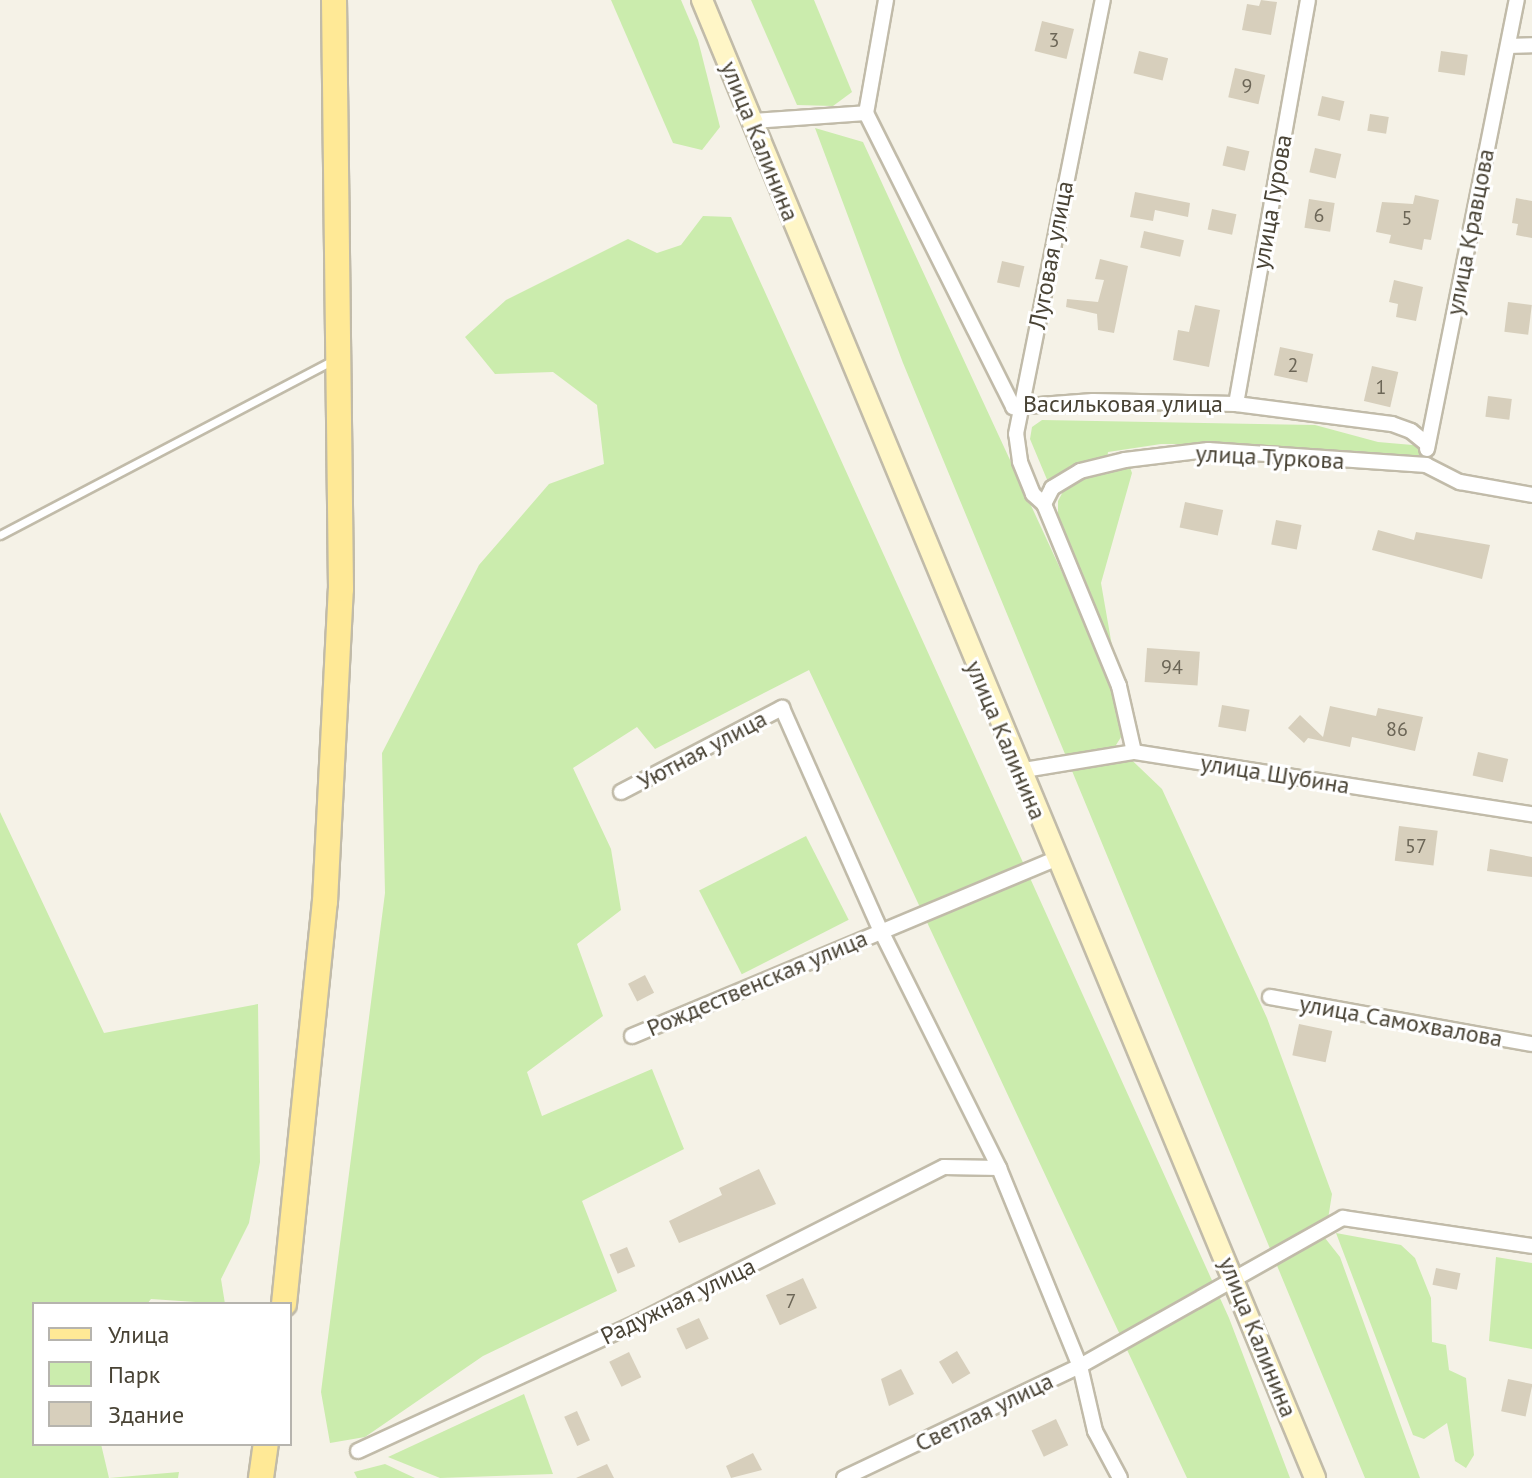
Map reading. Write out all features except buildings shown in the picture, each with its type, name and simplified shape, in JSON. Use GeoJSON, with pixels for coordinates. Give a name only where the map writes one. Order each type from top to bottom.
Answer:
{"type":"FeatureCollection","features":[{"type":"Feature","properties":{"kind":"main road"},"geometry":{"type":"LineString","coordinates":[[284,1302],[325,902],[341,589],[341,356],[334,0]]}},
{"type":"Feature","properties":{"kind":"main road","name":"улица Калинина"},"geometry":{"type":"LineString","coordinates":[[702,0],[1018,771],[1315,1478]]}},
{"type":"Feature","properties":{"kind":"main road"},"geometry":{"type":"LineString","coordinates":[[261,1478],[266,1446]]}},
{"type":"Feature","properties":{"kind":"street"},"geometry":{"type":"LineString","coordinates":[[753,121],[866,113],[886,0]]}},
{"type":"Feature","properties":{"kind":"street","name":"Луговая улица"},"geometry":{"type":"LineString","coordinates":[[1044,504],[1033,494],[1020,461],[1020,408],[1103,0]]}},
{"type":"Feature","properties":{"kind":"street","name":"улица Гурова"},"geometry":{"type":"LineString","coordinates":[[1236,404],[1308,0]]}},
{"type":"Feature","properties":{"kind":"street","name":"улица Кравцова"},"geometry":{"type":"LineString","coordinates":[[1426,465],[1427,444],[1517,0]]}},
{"type":"Feature","properties":{"kind":"street"},"geometry":{"type":"LineString","coordinates":[[1508,46],[1532,45]]}},
{"type":"Feature","properties":{"kind":"street","name":"Васильковая улица"},"geometry":{"type":"LineString","coordinates":[[866,113],[993,374],[1013,407],[1093,401],[1236,404],[1392,424],[1427,444]]}},
{"type":"Feature","properties":{"kind":"street","name":"улица Туркова"},"geometry":{"type":"LineString","coordinates":[[1044,504],[1052,488],[1080,471],[1208,450],[1426,465],[1460,482],[1532,495]]}},
{"type":"Feature","properties":{"kind":"street"},"geometry":{"type":"LineString","coordinates":[[1044,504],[1119,686],[1134,752]]}},
{"type":"Feature","properties":{"kind":"street","name":"Уютная улица"},"geometry":{"type":"LineString","coordinates":[[621,792],[782,708],[881,931]]}},
{"type":"Feature","properties":{"kind":"street","name":"улица Шубина"},"geometry":{"type":"LineString","coordinates":[[1018,771],[1134,752],[1532,814]]}},
{"type":"Feature","properties":{"kind":"street","name":"Рождественская улица"},"geometry":{"type":"LineString","coordinates":[[632,1036],[1056,859]]}},
{"type":"Feature","properties":{"kind":"street"},"geometry":{"type":"LineString","coordinates":[[881,931],[999,1168],[1080,1366],[1095,1431],[1120,1478]]}},
{"type":"Feature","properties":{"kind":"street","name":"улица Самохвалова"},"geometry":{"type":"LineString","coordinates":[[1270,997],[1532,1044]]}},
{"type":"Feature","properties":{"kind":"street","name":"Радужная улица"},"geometry":{"type":"LineString","coordinates":[[358,1451],[636,1323],[944,1167],[999,1168]]}},
{"type":"Feature","properties":{"kind":"street","name":"Светлая улица"},"geometry":{"type":"LineString","coordinates":[[844,1478],[1080,1366],[1233,1277],[1343,1218],[1532,1246]]}},
{"type":"Feature","properties":{"kind":"lane"},"geometry":{"type":"LineString","coordinates":[[0,535],[341,356]]}},
{"type":"Feature","properties":{"kind":"green space"},"geometry":{"type":"Polygon","coordinates":[[[611,0],[681,0],[698,40],[720,127],[702,150],[673,143],[611,0]]]}},
{"type":"Feature","properties":{"kind":"green space"},"geometry":{"type":"Polygon","coordinates":[[[751,0],[814,0],[852,92],[833,106],[797,105],[751,0]]]}},
{"type":"Feature","properties":{"kind":"green space"},"geometry":{"type":"Polygon","coordinates":[[[815,128],[863,142],[1114,685],[1123,734],[1116,745],[1162,789],[1267,1018],[1332,1194],[1325,1238],[1340,1257],[1420,1478],[1365,1478],[903,363],[815,128]]]}},
{"type":"Feature","properties":{"kind":"green space"},"geometry":{"type":"Polygon","coordinates":[[[703,216],[731,217],[1229,1318],[1290,1478],[1187,1478],[809,670],[655,749],[637,727],[573,768],[611,849],[621,910],[577,944],[603,1016],[527,1072],[542,1116],[652,1069],[684,1149],[582,1201],[617,1291],[483,1356],[365,1437],[330,1443],[321,1392],[385,893],[382,753],[479,565],[549,484],[604,464],[597,405],[553,372],[495,374],[465,337],[506,300],[628,239],[657,253],[681,245],[703,216]]]}},
{"type":"Feature","properties":{"kind":"green space"},"geometry":{"type":"Polygon","coordinates":[[[1042,420],[1315,425],[1378,442],[1424,446],[1418,457],[1395,459],[1248,444],[1161,444],[1108,452],[1107,460],[1048,482],[1030,439],[1032,427],[1042,420]]]}},
{"type":"Feature","properties":{"kind":"green space"},"geometry":{"type":"Polygon","coordinates":[[[1129,465],[1132,473],[1101,583],[1112,646],[1058,518],[1058,501],[1067,484],[1129,465]]]}},
{"type":"Feature","properties":{"kind":"green space"},"geometry":{"type":"Polygon","coordinates":[[[0,812],[104,1033],[258,1004],[260,1162],[249,1223],[221,1279],[225,1302],[151,1299],[149,1302],[32,1302],[32,1446],[101,1446],[109,1478],[0,1478],[0,812]]]}},
{"type":"Feature","properties":{"kind":"green space"},"geometry":{"type":"Polygon","coordinates":[[[806,836],[849,920],[742,974],[699,890],[806,836]]]}},
{"type":"Feature","properties":{"kind":"green space"},"geometry":{"type":"Polygon","coordinates":[[[1336,1233],[1401,1245],[1415,1258],[1431,1298],[1432,1342],[1446,1345],[1449,1370],[1466,1378],[1474,1455],[1466,1468],[1455,1461],[1447,1423],[1424,1439],[1413,1435],[1336,1233]]]}},
{"type":"Feature","properties":{"kind":"green space"},"geometry":{"type":"Polygon","coordinates":[[[1496,1257],[1532,1263],[1532,1349],[1489,1341],[1496,1257]]]}},
{"type":"Feature","properties":{"kind":"green space"},"geometry":{"type":"Polygon","coordinates":[[[524,1394],[553,1474],[440,1478],[388,1457],[524,1394]]]}},
{"type":"Feature","properties":{"kind":"green space"},"geometry":{"type":"Polygon","coordinates":[[[385,1464],[415,1478],[357,1478],[354,1472],[385,1464]]]}},
{"type":"Feature","properties":{"kind":"green space"},"geometry":{"type":"Polygon","coordinates":[[[179,1472],[178,1478],[109,1478],[179,1472]]]}}]}
